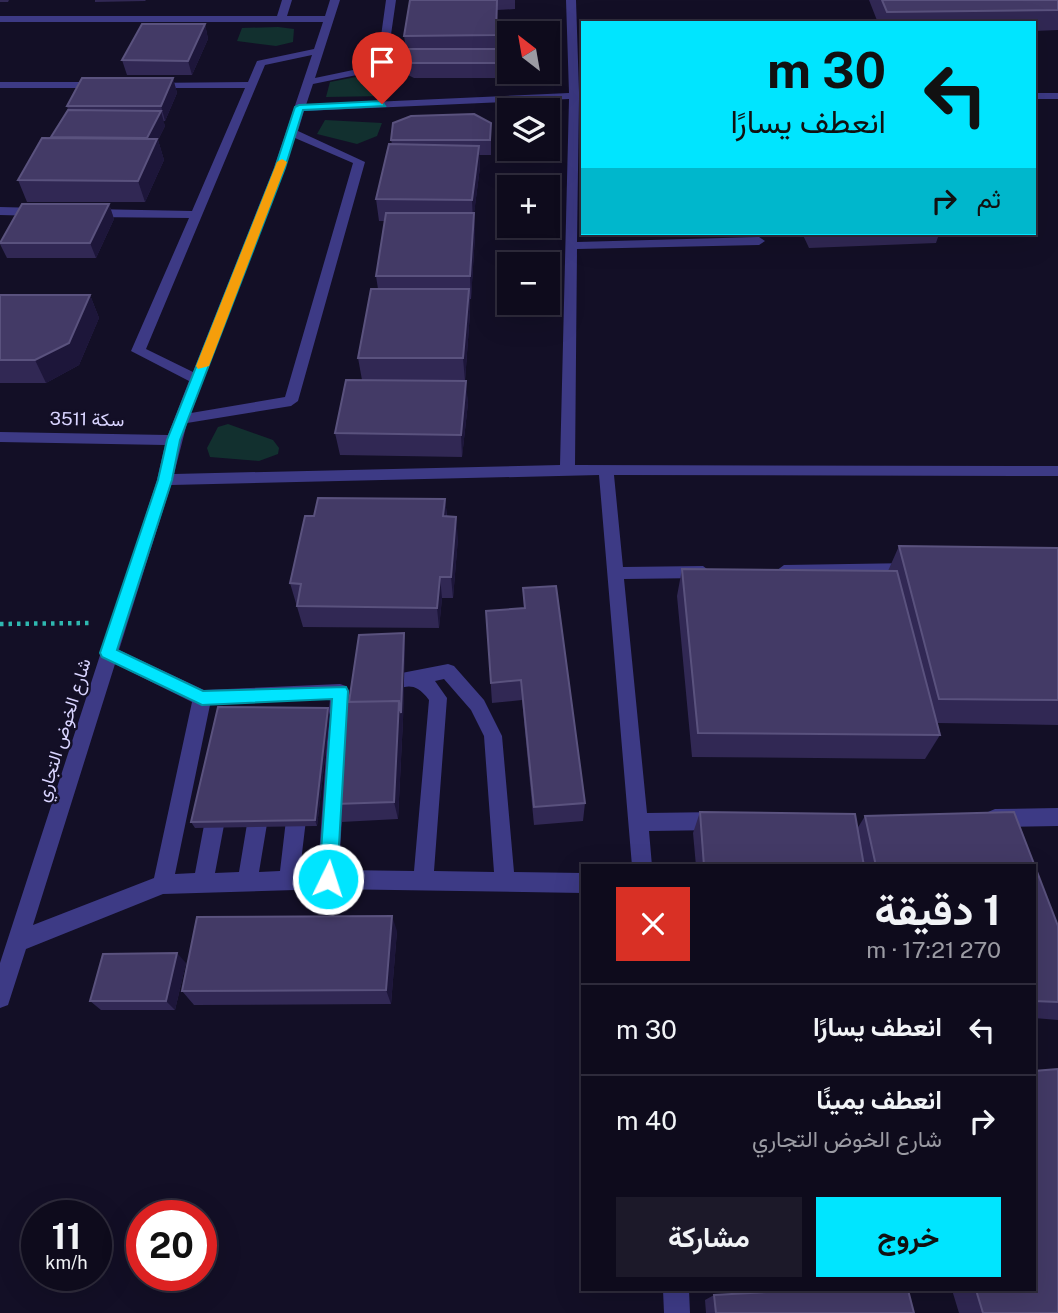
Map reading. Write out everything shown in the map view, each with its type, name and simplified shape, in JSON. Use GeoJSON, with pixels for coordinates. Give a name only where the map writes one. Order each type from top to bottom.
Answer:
{"type":"FeatureCollection","features":[{"type":"Feature","properties":{"kind":"street"},"geometry":{"type":"LineString","coordinates":[[281,19],[287,0]]}},
{"type":"Feature","properties":{"kind":"street","name":"شارع الخوض التجاري"},"geometry":{"type":"LineString","coordinates":[[0,998],[165,480],[173,440],[292,132],[335,0]]}},
{"type":"Feature","properties":{"kind":"street"},"geometry":{"type":"LineString","coordinates":[[308,82],[382,67],[391,0]]}},
{"type":"Feature","properties":{"kind":"street"},"geometry":{"type":"LineString","coordinates":[[567,470],[570,246],[578,95],[571,0]]}},
{"type":"Feature","properties":{"kind":"street"},"geometry":{"type":"LineString","coordinates":[[2,21],[328,19]]}},
{"type":"Feature","properties":{"kind":"street"},"geometry":{"type":"LineString","coordinates":[[197,379],[138,351],[261,62],[318,51]]}},
{"type":"Feature","properties":{"kind":"street"},"geometry":{"type":"LineString","coordinates":[[0,85],[120,85]]}},
{"type":"Feature","properties":{"kind":"street"},"geometry":{"type":"LineString","coordinates":[[133,85],[253,85]]}},
{"type":"Feature","properties":{"kind":"street"},"geometry":{"type":"LineString","coordinates":[[299,107],[578,95]]}},
{"type":"Feature","properties":{"kind":"street"},"geometry":{"type":"LineString","coordinates":[[1036,96],[1058,96]]}},
{"type":"Feature","properties":{"kind":"street"},"geometry":{"type":"LineString","coordinates":[[182,419],[291,401],[359,162],[292,132]]}},
{"type":"Feature","properties":{"kind":"street"},"geometry":{"type":"LineString","coordinates":[[0,211],[55,212]]}},
{"type":"Feature","properties":{"kind":"street"},"geometry":{"type":"LineString","coordinates":[[82,213],[196,215]]}},
{"type":"Feature","properties":{"kind":"street"},"geometry":{"type":"LineString","coordinates":[[570,246],[759,241]]}},
{"type":"Feature","properties":{"kind":"street","name":"سكة 3511"},"geometry":{"type":"LineString","coordinates":[[0,437],[173,440]]}},
{"type":"Feature","properties":{"kind":"street"},"geometry":{"type":"LineString","coordinates":[[165,480],[567,470],[1058,471]]}},
{"type":"Feature","properties":{"kind":"street"},"geometry":{"type":"LineString","coordinates":[[606,470],[642,864]]}},
{"type":"Feature","properties":{"kind":"street"},"geometry":{"type":"LineString","coordinates":[[768,571],[934,569]]}},
{"type":"Feature","properties":{"kind":"street"},"geometry":{"type":"LineString","coordinates":[[615,573],[726,571]]}},
{"type":"Feature","properties":{"kind":"street"},"geometry":{"type":"LineString","coordinates":[[108,653],[202,698],[236,703],[311,699],[448,671],[478,705],[494,736],[505,882]]}},
{"type":"Feature","properties":{"kind":"street"},"geometry":{"type":"LineString","coordinates":[[413,678],[426,682],[438,698],[423,881]]}},
{"type":"Feature","properties":{"kind":"street"},"geometry":{"type":"LineString","coordinates":[[328,879],[352,689]]}},
{"type":"Feature","properties":{"kind":"street"},"geometry":{"type":"LineString","coordinates":[[163,884],[202,698]]}},
{"type":"Feature","properties":{"kind":"street"},"geometry":{"type":"LineString","coordinates":[[289,880],[300,786]]}},
{"type":"Feature","properties":{"kind":"street"},"geometry":{"type":"LineString","coordinates":[[247,882],[262,788]]}},
{"type":"Feature","properties":{"kind":"street"},"geometry":{"type":"LineString","coordinates":[[203,883],[220,790]]}},
{"type":"Feature","properties":{"kind":"street"},"geometry":{"type":"LineString","coordinates":[[974,818],[1058,817]]}},
{"type":"Feature","properties":{"kind":"street"},"geometry":{"type":"LineString","coordinates":[[638,822],[736,821]]}},
{"type":"Feature","properties":{"kind":"street"},"geometry":{"type":"LineString","coordinates":[[16,942],[163,884],[328,879],[581,883]]}},
{"type":"Feature","properties":{"kind":"street"},"geometry":{"type":"LineString","coordinates":[[676,1291],[677,1313]]}},
{"type":"Feature","properties":{"kind":"path"},"geometry":{"type":"LineString","coordinates":[[0,624],[118,623]]}},
{"type":"Feature","properties":{"kind":"green space"},"geometry":{"type":"Polygon","coordinates":[[[242,28],[294,29],[293,42],[276,46],[237,41],[242,28]]]}},
{"type":"Feature","properties":{"kind":"green space"},"geometry":{"type":"Polygon","coordinates":[[[356,77],[387,86],[384,96],[326,97],[330,82],[356,77]]]}},
{"type":"Feature","properties":{"kind":"green space"},"geometry":{"type":"Polygon","coordinates":[[[325,120],[382,123],[377,136],[357,144],[317,134],[325,120]]]}},
{"type":"Feature","properties":{"kind":"green space"},"geometry":{"type":"Polygon","coordinates":[[[228,424],[273,440],[279,448],[278,454],[259,461],[210,457],[207,448],[218,427],[228,424]]]}},
{"type":"Feature","properties":{"kind":"building"},"geometry":{"type":"Polygon","coordinates":[[[410,0],[497,0],[496,35],[404,36],[410,0]]]}},
{"type":"Feature","properties":{"kind":"building"},"geometry":{"type":"Polygon","coordinates":[[[882,0],[1058,0],[1058,10],[887,12],[882,0]]]}},
{"type":"Feature","properties":{"kind":"building"},"geometry":{"type":"Polygon","coordinates":[[[142,24],[205,24],[188,61],[122,60],[142,24]]]}},
{"type":"Feature","properties":{"kind":"building"},"geometry":{"type":"Polygon","coordinates":[[[405,49],[497,49],[497,63],[412,63],[403,58],[405,49]]]}},
{"type":"Feature","properties":{"kind":"building"},"geometry":{"type":"Polygon","coordinates":[[[82,78],[173,78],[161,106],[67,106],[82,78]]]}},
{"type":"Feature","properties":{"kind":"building"},"geometry":{"type":"Polygon","coordinates":[[[68,110],[161,111],[147,138],[51,137],[68,110]]]}},
{"type":"Feature","properties":{"kind":"building"},"geometry":{"type":"Polygon","coordinates":[[[474,114],[491,123],[490,140],[391,140],[393,123],[411,116],[474,114]]]}},
{"type":"Feature","properties":{"kind":"building"},"geometry":{"type":"Polygon","coordinates":[[[42,138],[157,139],[138,181],[18,180],[42,138]]]}},
{"type":"Feature","properties":{"kind":"building"},"geometry":{"type":"Polygon","coordinates":[[[389,144],[479,146],[472,200],[376,199],[389,144]]]}},
{"type":"Feature","properties":{"kind":"building"},"geometry":{"type":"Polygon","coordinates":[[[22,204],[109,204],[90,243],[0,243],[22,204]]]}},
{"type":"Feature","properties":{"kind":"building"},"geometry":{"type":"Polygon","coordinates":[[[386,213],[474,213],[470,276],[376,276],[386,213]]]}},
{"type":"Feature","properties":{"kind":"building"},"geometry":{"type":"Polygon","coordinates":[[[371,289],[469,289],[463,358],[358,358],[371,289]]]}},
{"type":"Feature","properties":{"kind":"building"},"geometry":{"type":"Polygon","coordinates":[[[0,295],[90,295],[69,343],[35,360],[0,360],[0,295]]]}},
{"type":"Feature","properties":{"kind":"building"},"geometry":{"type":"Polygon","coordinates":[[[346,380],[466,381],[461,435],[335,433],[346,380]]]}},
{"type":"Feature","properties":{"kind":"building"},"geometry":{"type":"Polygon","coordinates":[[[318,498],[445,499],[443,516],[456,517],[451,577],[440,577],[437,608],[297,606],[301,584],[290,583],[305,516],[314,516],[318,498]]]}},
{"type":"Feature","properties":{"kind":"building"},"geometry":{"type":"Polygon","coordinates":[[[899,546],[1058,548],[1058,700],[939,699],[899,546]]]}},
{"type":"Feature","properties":{"kind":"building"},"geometry":{"type":"Polygon","coordinates":[[[682,569],[897,571],[940,735],[698,733],[682,569]]]}},
{"type":"Feature","properties":{"kind":"building"},"geometry":{"type":"Polygon","coordinates":[[[556,586],[585,803],[534,807],[521,680],[491,683],[486,611],[525,608],[523,588],[556,586]]]}},
{"type":"Feature","properties":{"kind":"building"},"geometry":{"type":"Polygon","coordinates":[[[404,633],[401,713],[399,701],[349,702],[359,635],[404,633]]]}},
{"type":"Feature","properties":{"kind":"building"},"geometry":{"type":"Polygon","coordinates":[[[399,701],[394,802],[335,804],[344,702],[399,701]]]}},
{"type":"Feature","properties":{"kind":"building"},"geometry":{"type":"Polygon","coordinates":[[[218,707],[328,708],[315,820],[191,822],[218,707]]]}},
{"type":"Feature","properties":{"kind":"building"},"geometry":{"type":"Polygon","coordinates":[[[700,812],[855,814],[864,864],[704,864],[700,812]]]}},
{"type":"Feature","properties":{"kind":"building"},"geometry":{"type":"Polygon","coordinates":[[[1014,812],[1034,864],[876,864],[865,816],[1014,812]]]}},
{"type":"Feature","properties":{"kind":"building"},"geometry":{"type":"Polygon","coordinates":[[[1036,869],[1058,926],[1058,1002],[1036,1001],[1036,869]]]}},
{"type":"Feature","properties":{"kind":"building"},"geometry":{"type":"Polygon","coordinates":[[[392,916],[386,990],[182,991],[197,917],[392,916]]]}},
{"type":"Feature","properties":{"kind":"building"},"geometry":{"type":"Polygon","coordinates":[[[177,953],[166,1001],[90,1001],[103,954],[177,953]]]}},
{"type":"Feature","properties":{"kind":"building"},"geometry":{"type":"Polygon","coordinates":[[[1058,1069],[1058,1313],[983,1313],[976,1291],[1036,1291],[1036,1071],[1058,1069]]]}},
{"type":"Feature","properties":{"kind":"building"},"geometry":{"type":"Polygon","coordinates":[[[786,1291],[908,1291],[914,1313],[716,1313],[714,1295],[786,1291]]]}},
{"type":"Feature","properties":{"kind":"slow traffic"},"geometry":{"type":"LineString","coordinates":[[202,366],[282,162]]}},
{"type":"Feature","properties":{"kind":"route"},"geometry":{"type":"LineString","coordinates":[[328,879],[340,691],[202,698],[108,653],[165,480],[173,440],[280,168],[299,107],[382,104]]}}]}
